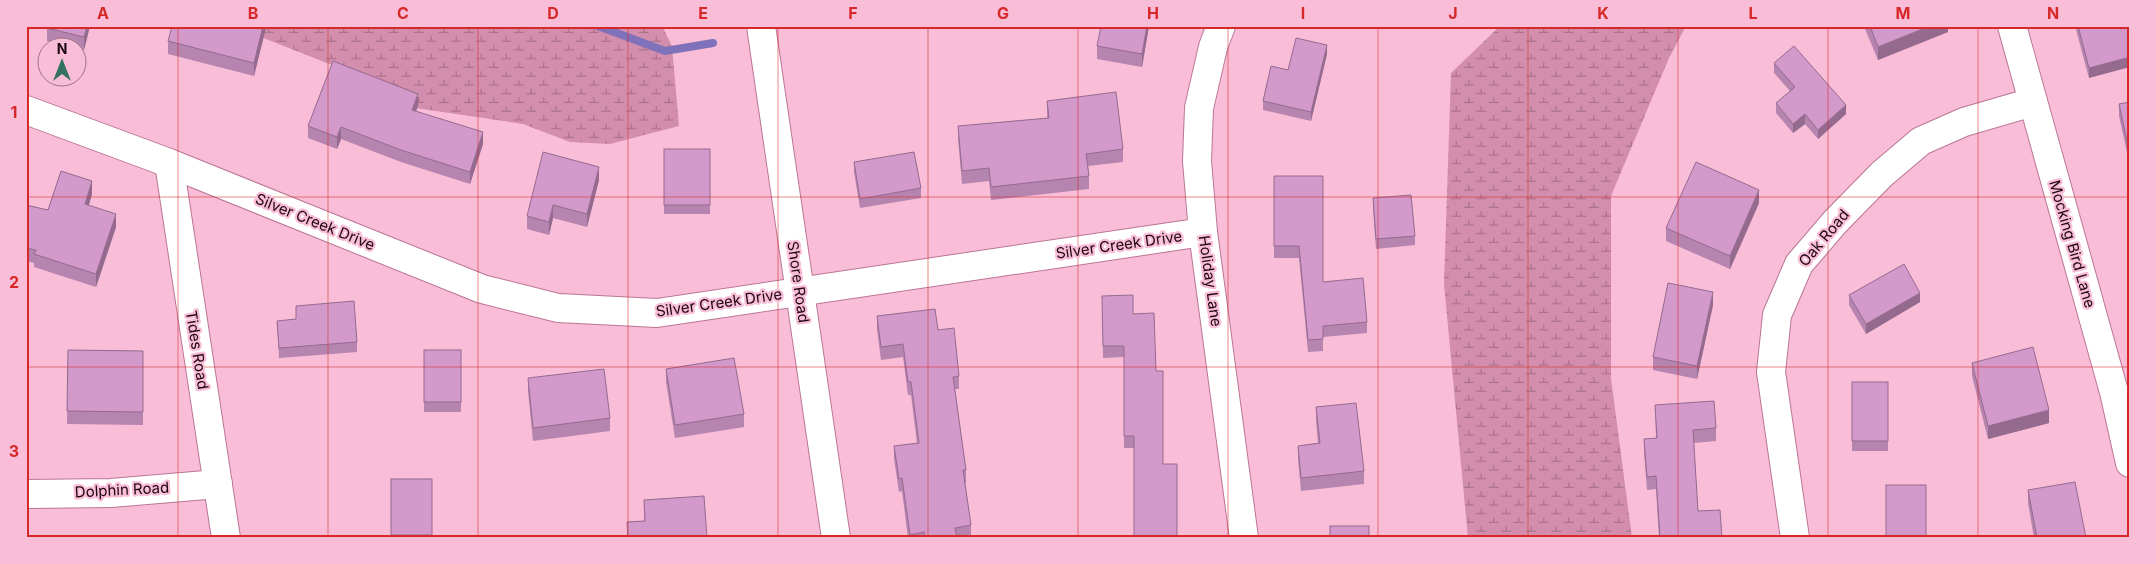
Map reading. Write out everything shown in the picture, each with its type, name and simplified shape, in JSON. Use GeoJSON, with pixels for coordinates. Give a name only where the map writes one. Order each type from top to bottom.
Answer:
{"type":"FeatureCollection","features":[{"type":"Feature","properties":{"kind":"street","name":"Shore Road"},"geometry":{"type":"LineString","coordinates":[[761,26],[836,538]]}},
{"type":"Feature","properties":{"kind":"street","name":"Holiday Lane"},"geometry":{"type":"LineString","coordinates":[[1221,26],[1213,47],[1199,108],[1197,161],[1203,232],[1244,538]]}},
{"type":"Feature","properties":{"kind":"street","name":"Mocking Bird Lane"},"geometry":{"type":"LineString","coordinates":[[2012,26],[2114,392],[2130,463]]}},
{"type":"Feature","properties":{"kind":"street","name":"Oak Road"},"geometry":{"type":"LineString","coordinates":[[1795,538],[1771,372],[1777,315],[1799,264],[1835,222],[1882,174],[1921,141],[1964,122],[2033,102]]}},
{"type":"Feature","properties":{"kind":"street","name":"Silver Creek Drive"},"geometry":{"type":"LineString","coordinates":[[26,110],[169,163],[482,289],[558,308],[657,313],[1203,232]]}},
{"type":"Feature","properties":{"kind":"street","name":"Tides Road"},"geometry":{"type":"LineString","coordinates":[[169,163],[226,538]]}},
{"type":"Feature","properties":{"kind":"street","name":"Dolphin Road"},"geometry":{"type":"LineString","coordinates":[[26,494],[111,493],[218,484]]}},
{"type":"Feature","properties":{"kind":"green space"},"geometry":{"type":"Polygon","coordinates":[[[233,26],[662,26],[672,46],[679,126],[610,144],[570,142],[523,124],[409,107],[342,69],[233,26]]]}},
{"type":"Feature","properties":{"kind":"green space"},"geometry":{"type":"Polygon","coordinates":[[[1500,26],[1686,26],[1669,58],[1611,196],[1611,378],[1632,538],[1468,538],[1444,284],[1451,73],[1500,26]]]}},
{"type":"Feature","properties":{"kind":"building"},"geometry":{"type":"Polygon","coordinates":[[[47,26],[87,26],[84,37],[47,28],[47,26]]]}},
{"type":"Feature","properties":{"kind":"building"},"geometry":{"type":"Polygon","coordinates":[[[172,26],[263,26],[254,63],[168,41],[172,26]]]}},
{"type":"Feature","properties":{"kind":"building"},"geometry":{"type":"Polygon","coordinates":[[[1101,26],[1147,26],[1142,54],[1097,46],[1101,26]]]}},
{"type":"Feature","properties":{"kind":"building"},"geometry":{"type":"Polygon","coordinates":[[[1870,26],[1930,26],[1878,47],[1870,26]]]}},
{"type":"Feature","properties":{"kind":"building"},"geometry":{"type":"Polygon","coordinates":[[[2078,26],[2128,26],[2130,32],[2130,57],[2089,68],[2078,26]]]}},
{"type":"Feature","properties":{"kind":"building"},"geometry":{"type":"Polygon","coordinates":[[[1296,38],[1327,45],[1311,112],[1263,101],[1271,66],[1288,70],[1296,38]]]}},
{"type":"Feature","properties":{"kind":"building"},"geometry":{"type":"Polygon","coordinates":[[[1794,46],[1846,105],[1818,130],[1805,114],[1793,124],[1776,103],[1795,87],[1774,63],[1794,46]]]}},
{"type":"Feature","properties":{"kind":"building"},"geometry":{"type":"Polygon","coordinates":[[[333,61],[418,94],[412,110],[483,132],[470,172],[401,150],[341,127],[337,137],[308,126],[333,61]]]}},
{"type":"Feature","properties":{"kind":"building"},"geometry":{"type":"Polygon","coordinates":[[[1116,92],[1123,149],[1086,154],[1089,176],[991,187],[989,168],[962,171],[958,126],[1049,118],[1047,101],[1116,92]]]}},
{"type":"Feature","properties":{"kind":"building"},"geometry":{"type":"Polygon","coordinates":[[[2130,102],[2130,155],[2119,104],[2130,102]]]}},
{"type":"Feature","properties":{"kind":"building"},"geometry":{"type":"Polygon","coordinates":[[[664,149],[710,149],[710,205],[664,205],[664,149]]]}},
{"type":"Feature","properties":{"kind":"building"},"geometry":{"type":"Polygon","coordinates":[[[543,152],[599,167],[587,214],[553,205],[549,222],[527,216],[543,152]]]}},
{"type":"Feature","properties":{"kind":"building"},"geometry":{"type":"Polygon","coordinates":[[[914,152],[921,188],[860,199],[854,162],[914,152]]]}},
{"type":"Feature","properties":{"kind":"building"},"geometry":{"type":"Polygon","coordinates":[[[1696,162],[1759,190],[1730,256],[1666,228],[1696,162]]]}},
{"type":"Feature","properties":{"kind":"building"},"geometry":{"type":"Polygon","coordinates":[[[61,171],[92,181],[85,204],[116,214],[96,274],[34,254],[36,250],[26,248],[26,205],[48,210],[61,171]]]}},
{"type":"Feature","properties":{"kind":"building"},"geometry":{"type":"Polygon","coordinates":[[[1274,176],[1323,176],[1323,282],[1363,278],[1367,322],[1323,326],[1323,339],[1308,340],[1299,246],[1274,246],[1274,176]]]}},
{"type":"Feature","properties":{"kind":"building"},"geometry":{"type":"Polygon","coordinates":[[[1411,195],[1415,236],[1376,239],[1373,198],[1411,195]]]}},
{"type":"Feature","properties":{"kind":"building"},"geometry":{"type":"Polygon","coordinates":[[[1904,264],[1920,293],[1866,324],[1849,295],[1904,264]]]}},
{"type":"Feature","properties":{"kind":"building"},"geometry":{"type":"Polygon","coordinates":[[[1668,283],[1713,292],[1697,366],[1653,357],[1668,283]]]}},
{"type":"Feature","properties":{"kind":"building"},"geometry":{"type":"Polygon","coordinates":[[[1133,295],[1133,314],[1154,313],[1156,371],[1163,371],[1163,464],[1177,464],[1177,538],[1134,538],[1134,436],[1124,436],[1124,346],[1103,346],[1102,296],[1133,295]]]}},
{"type":"Feature","properties":{"kind":"building"},"geometry":{"type":"Polygon","coordinates":[[[354,301],[357,342],[279,348],[277,321],[296,319],[296,306],[354,301]]]}},
{"type":"Feature","properties":{"kind":"building"},"geometry":{"type":"Polygon","coordinates":[[[935,309],[938,330],[954,328],[959,376],[953,377],[966,470],[963,470],[971,525],[955,528],[957,538],[925,538],[924,532],[910,535],[902,478],[899,479],[894,446],[919,443],[911,382],[908,382],[903,344],[881,347],[877,316],[935,309]]]}},
{"type":"Feature","properties":{"kind":"building"},"geometry":{"type":"Polygon","coordinates":[[[2033,347],[2049,410],[1988,426],[1972,363],[2033,347]]]}},
{"type":"Feature","properties":{"kind":"building"},"geometry":{"type":"Polygon","coordinates":[[[68,350],[143,351],[143,412],[67,411],[68,350]]]}},
{"type":"Feature","properties":{"kind":"building"},"geometry":{"type":"Polygon","coordinates":[[[424,350],[461,350],[461,402],[424,402],[424,350]]]}},
{"type":"Feature","properties":{"kind":"building"},"geometry":{"type":"Polygon","coordinates":[[[734,358],[744,414],[675,425],[666,369],[734,358]]]}},
{"type":"Feature","properties":{"kind":"building"},"geometry":{"type":"Polygon","coordinates":[[[604,369],[610,418],[533,428],[528,378],[604,369]]]}},
{"type":"Feature","properties":{"kind":"building"},"geometry":{"type":"Polygon","coordinates":[[[1852,382],[1888,382],[1888,441],[1852,441],[1852,382]]]}},
{"type":"Feature","properties":{"kind":"building"},"geometry":{"type":"Polygon","coordinates":[[[1714,401],[1716,428],[1693,430],[1698,511],[1720,510],[1722,538],[1660,538],[1656,476],[1647,477],[1644,439],[1657,438],[1655,405],[1714,401]]]}},
{"type":"Feature","properties":{"kind":"building"},"geometry":{"type":"Polygon","coordinates":[[[1356,403],[1364,471],[1301,478],[1298,446],[1320,443],[1316,407],[1356,403]]]}},
{"type":"Feature","properties":{"kind":"building"},"geometry":{"type":"Polygon","coordinates":[[[391,479],[432,479],[432,535],[391,535],[391,479]]]}},
{"type":"Feature","properties":{"kind":"building"},"geometry":{"type":"Polygon","coordinates":[[[2075,482],[2086,538],[2037,538],[2028,490],[2075,482]]]}},
{"type":"Feature","properties":{"kind":"building"},"geometry":{"type":"Polygon","coordinates":[[[1886,485],[1926,485],[1926,538],[1886,538],[1886,485]]]}},
{"type":"Feature","properties":{"kind":"building"},"geometry":{"type":"Polygon","coordinates":[[[704,496],[707,538],[628,538],[627,522],[645,521],[644,500],[704,496]]]}},
{"type":"Feature","properties":{"kind":"building"},"geometry":{"type":"Polygon","coordinates":[[[1330,526],[1369,526],[1369,538],[1330,538],[1330,526]]]}},
{"type":"Feature","properties":{"kind":"waterway"},"geometry":{"type":"LineString","coordinates":[[598,26],[665,51],[713,43]]}}]}
